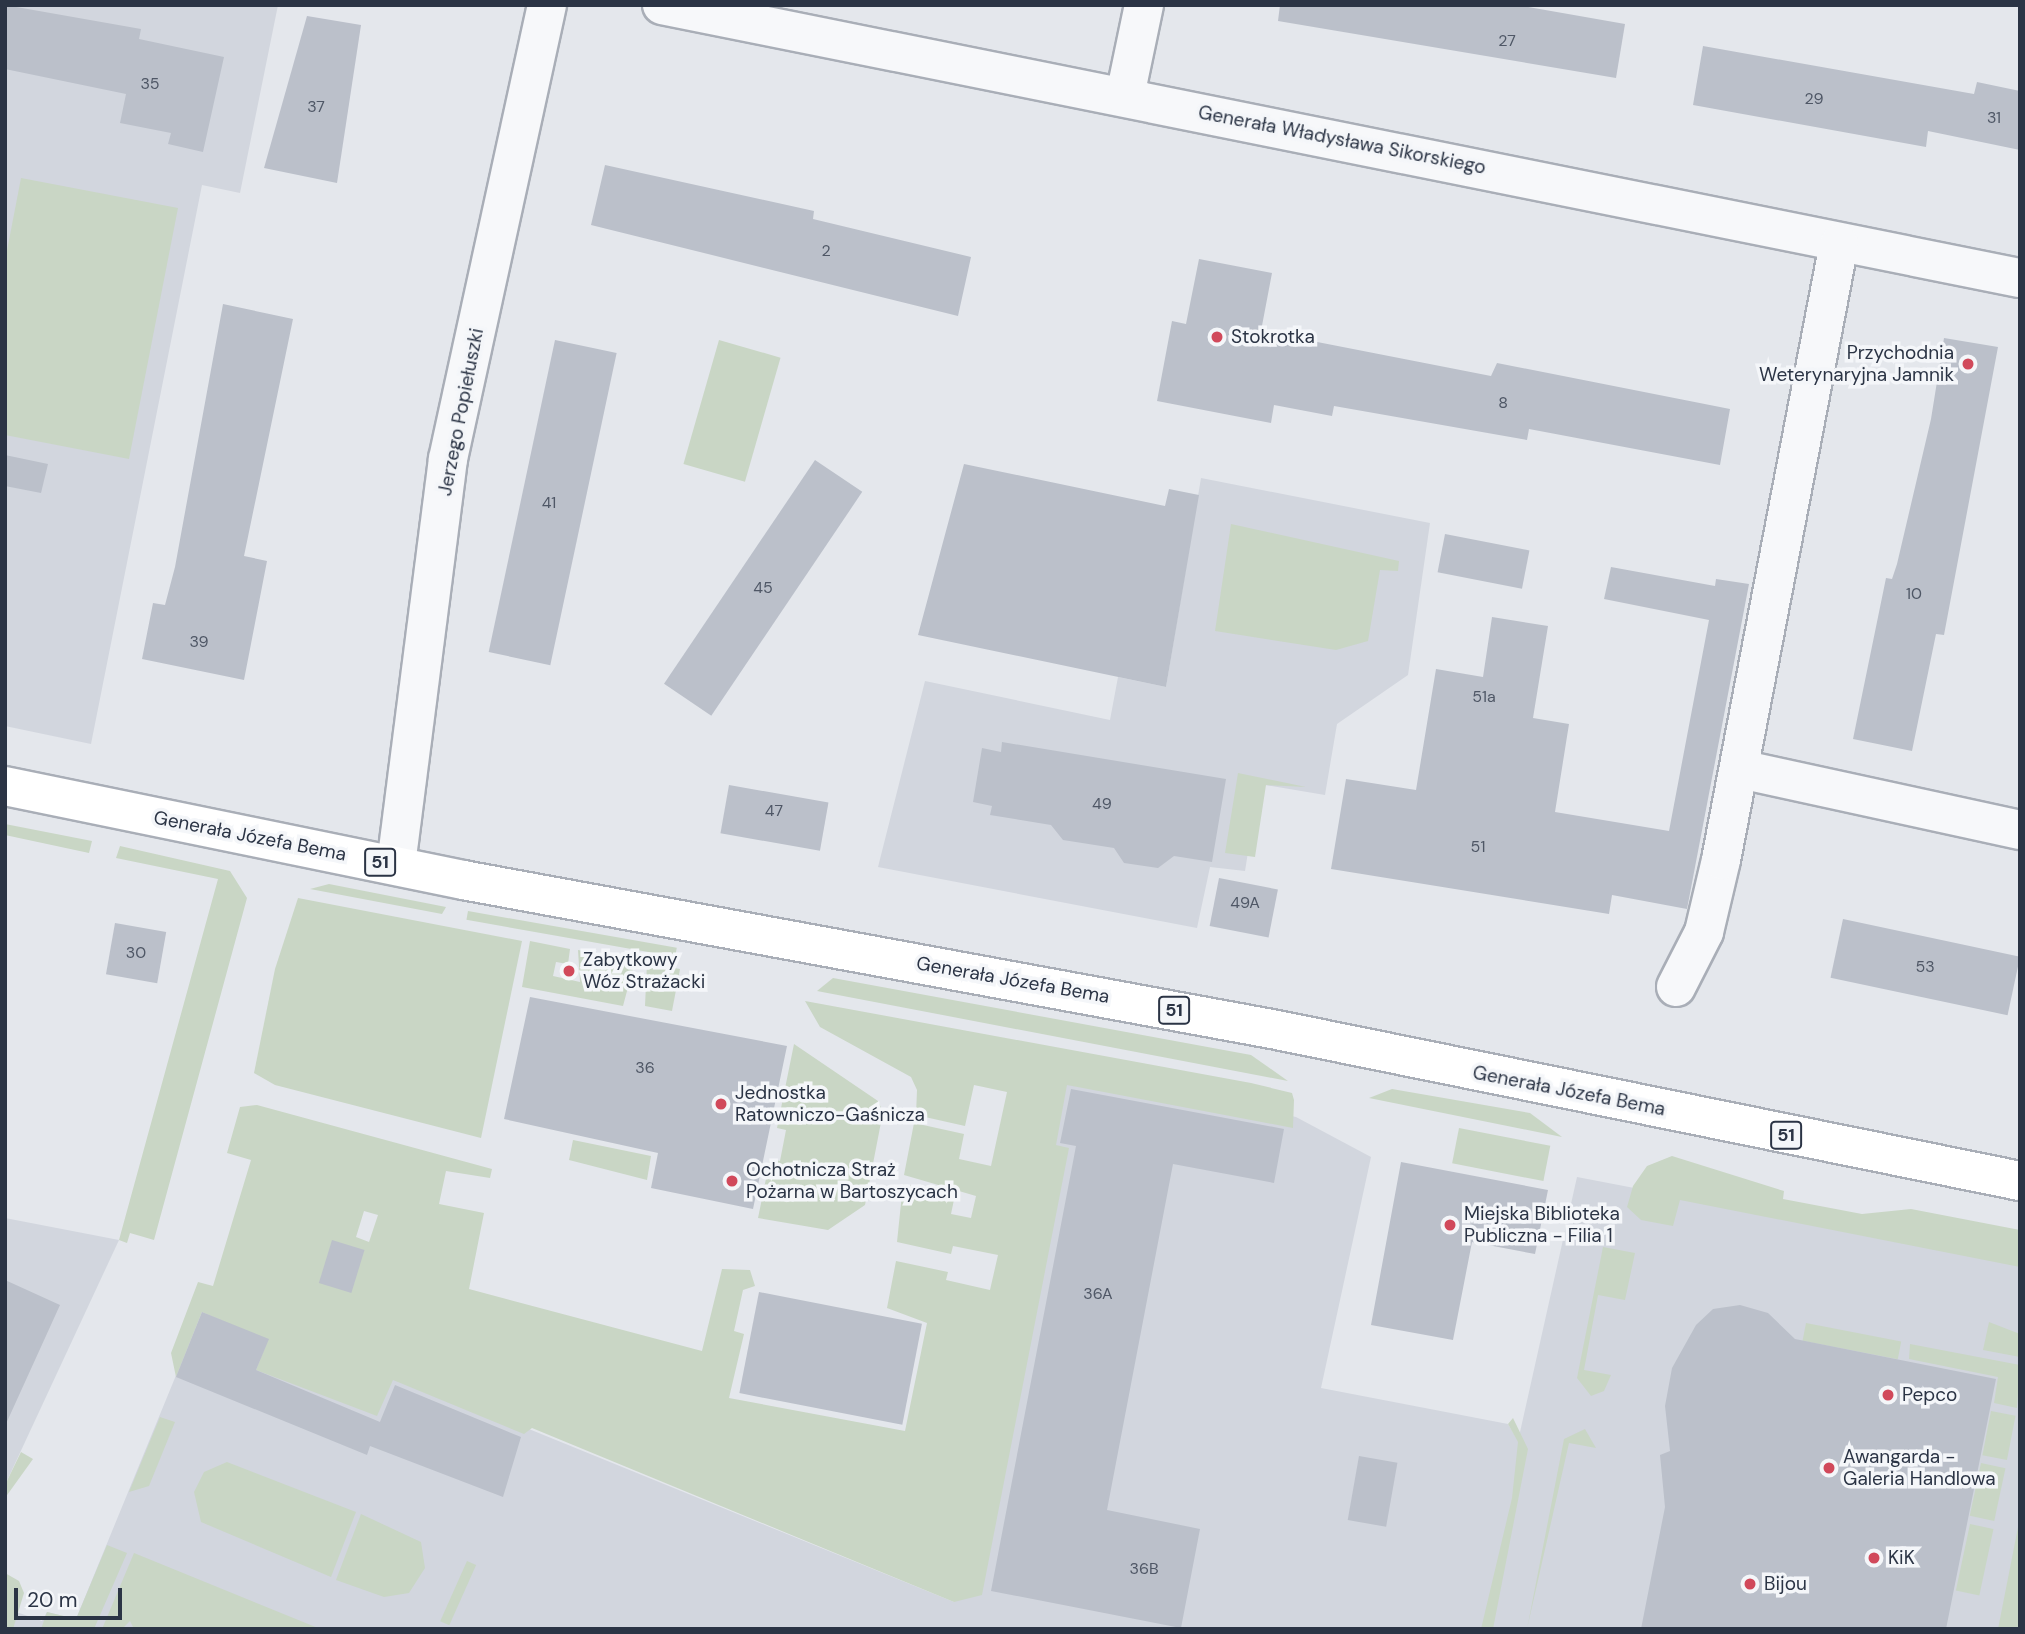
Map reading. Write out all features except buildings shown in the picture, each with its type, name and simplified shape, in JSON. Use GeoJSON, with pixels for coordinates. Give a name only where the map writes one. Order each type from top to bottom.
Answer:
{"type":"FeatureCollection","features":[{"type":"Feature","properties":{"kind":"main road","name":"Generała Józefa Bema"},"geometry":{"type":"LineString","coordinates":[[5,786],[396,865],[1259,1027],[2020,1181]]}},
{"type":"Feature","properties":{"kind":"street","name":"Jerzego Popiełuszki"},"geometry":{"type":"LineString","coordinates":[[396,865],[448,459],[547,5]]}},
{"type":"Feature","properties":{"kind":"street","name":"Generała Władysława Sikorskiego"},"geometry":{"type":"LineString","coordinates":[[662,5],[1125,96],[1839,244],[2020,278]]}},
{"type":"Feature","properties":{"kind":"street"},"geometry":{"type":"LineString","coordinates":[[1125,96],[1144,5]]}},
{"type":"Feature","properties":{"kind":"street"},"geometry":{"type":"LineString","coordinates":[[1676,987],[1703,932],[1740,769],[1839,244]]}},
{"type":"Feature","properties":{"kind":"street"},"geometry":{"type":"LineString","coordinates":[[1740,769],[2020,830]]}},
{"type":"Feature","properties":{"kind":"shaded area"},"geometry":{"type":"Polygon","coordinates":[[[5,5],[278,5],[240,193],[202,185],[91,744],[5,726],[5,5]]]}},
{"type":"Feature","properties":{"kind":"shaded area"},"geometry":{"type":"Polygon","coordinates":[[[1201,478],[1430,523],[1408,675],[1337,724],[1325,795],[1259,784],[1245,871],[1210,867],[1197,928],[878,867],[925,681],[1110,720],[1118,677],[1166,687],[1201,478]]]}},
{"type":"Feature","properties":{"kind":"shaded area"},"geometry":{"type":"Polygon","coordinates":[[[1056,1066],[1296,1117],[1371,1157],[1321,1388],[1508,1424],[1518,1441],[1577,1177],[2020,1262],[2020,1629],[5,1629],[5,1608],[42,1621],[47,1612],[76,1619],[202,1312],[352,1357],[954,1602],[1056,1066]]]}},
{"type":"Feature","properties":{"kind":"shaded area"},"geometry":{"type":"Polygon","coordinates":[[[5,1218],[119,1240],[5,1485],[5,1218]]]}},
{"type":"Feature","properties":{"kind":"green space"},"geometry":{"type":"Polygon","coordinates":[[[21,178],[178,208],[129,459],[5,435],[5,261],[21,178]]]}},
{"type":"Feature","properties":{"kind":"green space"},"geometry":{"type":"Polygon","coordinates":[[[719,340],[781,358],[745,482],[683,464],[719,340]]]}},
{"type":"Feature","properties":{"kind":"green space"},"geometry":{"type":"Polygon","coordinates":[[[1231,524],[1399,561],[1398,571],[1380,570],[1368,641],[1336,650],[1215,631],[1231,524]]]}},
{"type":"Feature","properties":{"kind":"green space"},"geometry":{"type":"Polygon","coordinates":[[[1238,773],[1306,787],[1266,785],[1255,857],[1225,853],[1238,773]]]}},
{"type":"Feature","properties":{"kind":"green space"},"geometry":{"type":"Polygon","coordinates":[[[5,824],[92,841],[89,853],[5,835],[5,824]]]}},
{"type":"Feature","properties":{"kind":"green space"},"geometry":{"type":"Polygon","coordinates":[[[120,846],[230,871],[247,898],[154,1240],[130,1233],[127,1243],[119,1240],[218,879],[116,858],[120,846]]]}},
{"type":"Feature","properties":{"kind":"green space"},"geometry":{"type":"Polygon","coordinates":[[[329,884],[446,907],[442,914],[310,889],[329,884]]]}},
{"type":"Feature","properties":{"kind":"green space"},"geometry":{"type":"Polygon","coordinates":[[[298,898],[522,941],[481,1138],[275,1085],[254,1073],[275,969],[298,898]]]}},
{"type":"Feature","properties":{"kind":"green space"},"geometry":{"type":"Polygon","coordinates":[[[468,911],[677,948],[675,957],[466,920],[468,911]]]}},
{"type":"Feature","properties":{"kind":"green space"},"geometry":{"type":"Polygon","coordinates":[[[530,941],[570,949],[568,964],[556,962],[553,976],[580,982],[578,950],[635,961],[623,1006],[522,987],[530,941]]]}},
{"type":"Feature","properties":{"kind":"green space"},"geometry":{"type":"Polygon","coordinates":[[[647,963],[680,969],[672,1011],[645,1006],[647,963]]]}},
{"type":"Feature","properties":{"kind":"green space"},"geometry":{"type":"Polygon","coordinates":[[[833,978],[1251,1055],[1288,1081],[817,991],[833,978]]]}},
{"type":"Feature","properties":{"kind":"green space"},"geometry":{"type":"Polygon","coordinates":[[[805,1001],[1251,1083],[1292,1093],[1294,1100],[1293,1128],[1067,1085],[1056,1145],[1069,1148],[982,1595],[954,1602],[532,1428],[524,1434],[393,1380],[377,1416],[256,1370],[268,1340],[202,1312],[176,1377],[171,1353],[198,1282],[213,1286],[251,1160],[227,1153],[240,1107],[257,1105],[492,1169],[490,1178],[446,1171],[439,1204],[484,1213],[469,1289],[702,1351],[722,1269],[750,1270],[755,1286],[743,1290],[734,1331],[744,1334],[729,1398],[905,1431],[927,1323],[887,1308],[896,1261],[948,1272],[946,1280],[990,1290],[998,1255],[953,1246],[951,1254],[897,1242],[903,1184],[955,1195],[951,1214],[971,1218],[976,1196],[904,1175],[914,1123],[964,1134],[959,1159],[991,1166],[1007,1092],[974,1085],[965,1126],[916,1115],[917,1090],[911,1077],[820,1027],[805,1001]],[[364,1211],[356,1237],[369,1242],[378,1215],[364,1211]]]}},
{"type":"Feature","properties":{"kind":"green space"},"geometry":{"type":"Polygon","coordinates":[[[794,1044],[878,1101],[883,1112],[865,1205],[828,1230],[758,1218],[770,1159],[780,1161],[786,1130],[777,1128],[794,1044]]]}},
{"type":"Feature","properties":{"kind":"green space"},"geometry":{"type":"Polygon","coordinates":[[[1392,1089],[1530,1113],[1562,1137],[1369,1098],[1392,1089]]]}},
{"type":"Feature","properties":{"kind":"green space"},"geometry":{"type":"Polygon","coordinates":[[[1459,1128],[1550,1146],[1543,1181],[1452,1163],[1459,1128]]]}},
{"type":"Feature","properties":{"kind":"green space"},"geometry":{"type":"Polygon","coordinates":[[[573,1140],[651,1156],[647,1180],[569,1160],[573,1140]]]}},
{"type":"Feature","properties":{"kind":"green space"},"geometry":{"type":"Polygon","coordinates":[[[1672,1156],[1784,1191],[1783,1199],[1862,1214],[1911,1209],[2020,1230],[2020,1267],[1680,1200],[1673,1226],[1641,1220],[1627,1207],[1633,1186],[1647,1166],[1672,1156]]]}},
{"type":"Feature","properties":{"kind":"green space"},"geometry":{"type":"Polygon","coordinates":[[[1603,1247],[1635,1253],[1625,1300],[1598,1295],[1584,1370],[1611,1375],[1604,1391],[1591,1396],[1577,1378],[1603,1247]]]}},
{"type":"Feature","properties":{"kind":"green space"},"geometry":{"type":"Polygon","coordinates":[[[1989,1322],[2020,1334],[2020,1357],[1983,1350],[1989,1322]]]}},
{"type":"Feature","properties":{"kind":"green space"},"geometry":{"type":"Polygon","coordinates":[[[1806,1323],[1901,1342],[1898,1359],[1803,1341],[1806,1323]]]}},
{"type":"Feature","properties":{"kind":"green space"},"geometry":{"type":"Polygon","coordinates":[[[1910,1344],[2020,1365],[2017,1408],[1994,1403],[1998,1377],[1909,1359],[1910,1344]]]}},
{"type":"Feature","properties":{"kind":"green space"},"geometry":{"type":"Polygon","coordinates":[[[1991,1411],[2016,1416],[2007,1460],[1982,1455],[1991,1411]]]}},
{"type":"Feature","properties":{"kind":"green space"},"geometry":{"type":"Polygon","coordinates":[[[160,1417],[175,1422],[149,1486],[129,1492],[160,1417]]]}},
{"type":"Feature","properties":{"kind":"green space"},"geometry":{"type":"Polygon","coordinates":[[[1513,1418],[1528,1449],[1493,1629],[1481,1629],[1512,1498],[1518,1442],[1508,1424],[1513,1418]]]}},
{"type":"Feature","properties":{"kind":"green space"},"geometry":{"type":"Polygon","coordinates":[[[1585,1429],[1596,1448],[1569,1443],[1527,1629],[1564,1439],[1585,1429]]]}},
{"type":"Feature","properties":{"kind":"green space"},"geometry":{"type":"Polygon","coordinates":[[[21,1452],[33,1459],[5,1498],[5,1485],[21,1452]]]}},
{"type":"Feature","properties":{"kind":"green space"},"geometry":{"type":"Polygon","coordinates":[[[227,1462],[356,1512],[331,1577],[201,1522],[194,1492],[204,1472],[227,1462]]]}},
{"type":"Feature","properties":{"kind":"green space"},"geometry":{"type":"Polygon","coordinates":[[[1981,1463],[2005,1468],[1994,1521],[1970,1516],[1981,1463]]]}},
{"type":"Feature","properties":{"kind":"green space"},"geometry":{"type":"Polygon","coordinates":[[[361,1514],[421,1542],[425,1568],[409,1593],[384,1597],[336,1580],[361,1514]]]}},
{"type":"Feature","properties":{"kind":"green space"},"geometry":{"type":"Polygon","coordinates":[[[2020,1517],[2020,1629],[1998,1629],[2020,1517]]]}},
{"type":"Feature","properties":{"kind":"green space"},"geometry":{"type":"Polygon","coordinates":[[[1970,1524],[1993,1529],[1979,1596],[1956,1591],[1970,1524]]]}},
{"type":"Feature","properties":{"kind":"green space"},"geometry":{"type":"Polygon","coordinates":[[[107,1545],[127,1553],[94,1629],[41,1629],[47,1612],[76,1619],[107,1545]]]}},
{"type":"Feature","properties":{"kind":"green space"},"geometry":{"type":"Polygon","coordinates":[[[134,1553],[318,1628],[134,1629],[130,1621],[122,1629],[102,1629],[134,1553]]]}},
{"type":"Feature","properties":{"kind":"green space"},"geometry":{"type":"Polygon","coordinates":[[[467,1561],[476,1565],[449,1625],[440,1621],[467,1561]]]}},
{"type":"Feature","properties":{"kind":"green space"},"geometry":{"type":"Polygon","coordinates":[[[5,1573],[19,1581],[24,1593],[13,1629],[5,1629],[5,1573]]]}},
{"type":"Feature","properties":{"kind":"place","name":"Stokrotka"},"geometry":{"type":"Point","coordinates":[1217,337]}},
{"type":"Feature","properties":{"kind":"place","name":"Przychodnia Weterynaryjna Jamnik"},"geometry":{"type":"Point","coordinates":[1968,364]}},
{"type":"Feature","properties":{"kind":"place","name":"Zabytkowy Wóz Strażacki"},"geometry":{"type":"Point","coordinates":[569,971]}},
{"type":"Feature","properties":{"kind":"place","name":"Jednostka Ratowniczo-Gaśnicza"},"geometry":{"type":"Point","coordinates":[721,1104]}},
{"type":"Feature","properties":{"kind":"place","name":"Ochotnicza Straż Pożarna w Bartoszycach"},"geometry":{"type":"Point","coordinates":[732,1181]}},
{"type":"Feature","properties":{"kind":"place","name":"Miejska Biblioteka Publiczna - Filia 1"},"geometry":{"type":"Point","coordinates":[1450,1225]}},
{"type":"Feature","properties":{"kind":"place","name":"Pepco"},"geometry":{"type":"Point","coordinates":[1888,1395]}},
{"type":"Feature","properties":{"kind":"place","name":"Awangarda - Galeria Handlowa"},"geometry":{"type":"Point","coordinates":[1829,1468]}},
{"type":"Feature","properties":{"kind":"place","name":"KiK"},"geometry":{"type":"Point","coordinates":[1874,1558]}},
{"type":"Feature","properties":{"kind":"place","name":"Bijou"},"geometry":{"type":"Point","coordinates":[1750,1584]}}]}
